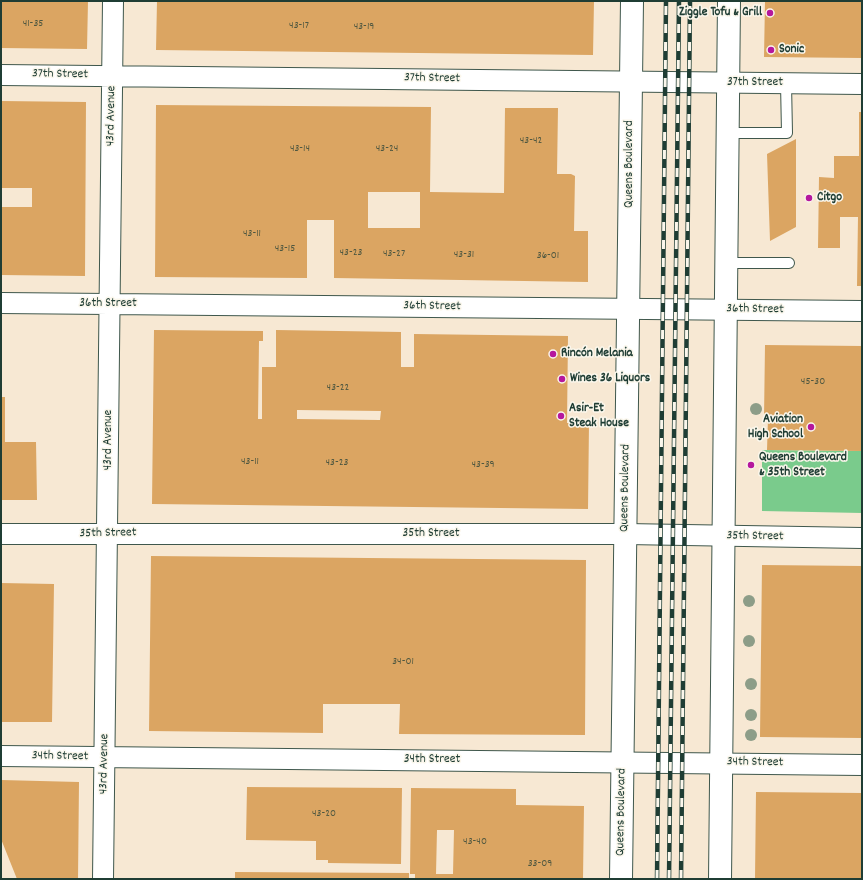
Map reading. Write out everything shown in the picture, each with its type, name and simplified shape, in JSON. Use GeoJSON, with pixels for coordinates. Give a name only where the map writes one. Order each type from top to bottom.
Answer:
{"type":"FeatureCollection","features":[{"type":"Feature","properties":{"kind":"main road","name":"Queens Boulevard"},"geometry":{"type":"LineString","coordinates":[[621,879],[632,1]]}},
{"type":"Feature","properties":{"kind":"main road"},"geometry":{"type":"LineString","coordinates":[[720,879],[730,1]]}},
{"type":"Feature","properties":{"kind":"street","name":"43rd Avenue"},"geometry":{"type":"LineString","coordinates":[[104,879],[113,1]]}},
{"type":"Feature","properties":{"kind":"street","name":"37th Street"},"geometry":{"type":"LineString","coordinates":[[1,75],[729,83],[786,82],[862,84]]}},
{"type":"Feature","properties":{"kind":"street","name":"36th Street"},"geometry":{"type":"LineString","coordinates":[[1,303],[726,309],[862,312]]}},
{"type":"Feature","properties":{"kind":"street","name":"35th Street"},"geometry":{"type":"LineString","coordinates":[[1,534],[626,534],[862,538]]}},
{"type":"Feature","properties":{"kind":"street","name":"34th Street"},"geometry":{"type":"LineString","coordinates":[[1,756],[862,765]]}},
{"type":"Feature","properties":{"kind":"lane"},"geometry":{"type":"LineString","coordinates":[[728,133],[787,133],[786,82]]}},
{"type":"Feature","properties":{"kind":"lane"},"geometry":{"type":"LineString","coordinates":[[727,263],[789,263]]}},
{"type":"Feature","properties":{"kind":"green space"},"geometry":{"type":"Polygon","coordinates":[[[762,450],[862,451],[862,513],[762,511],[762,450]]]}},
{"type":"Feature","properties":{"kind":"building"},"geometry":{"type":"Polygon","coordinates":[[[1,1],[88,1],[87,49],[1,48],[1,1]]]}},
{"type":"Feature","properties":{"kind":"building"},"geometry":{"type":"Polygon","coordinates":[[[157,1],[594,1],[593,55],[156,50],[157,1]]]}},
{"type":"Feature","properties":{"kind":"building"},"geometry":{"type":"Polygon","coordinates":[[[765,1],[862,1],[862,58],[764,57],[765,1]]]}},
{"type":"Feature","properties":{"kind":"building"},"geometry":{"type":"Polygon","coordinates":[[[1,101],[86,102],[85,276],[1,275],[1,207],[32,207],[32,188],[1,188],[1,101]]]}},
{"type":"Feature","properties":{"kind":"building"},"geometry":{"type":"Polygon","coordinates":[[[156,105],[431,107],[430,192],[504,193],[505,108],[558,108],[557,174],[571,174],[575,176],[574,231],[588,231],[588,282],[334,278],[334,220],[307,220],[307,278],[155,277],[156,105]],[[368,192],[368,228],[420,228],[420,192],[368,192]]]}},
{"type":"Feature","properties":{"kind":"building"},"geometry":{"type":"Polygon","coordinates":[[[859,112],[862,112],[862,286],[857,286],[858,217],[840,217],[840,248],[818,248],[819,177],[834,178],[834,156],[859,156],[859,112]]]}},
{"type":"Feature","properties":{"kind":"building"},"geometry":{"type":"Polygon","coordinates":[[[796,139],[796,227],[770,241],[767,154],[796,139]]]}},
{"type":"Feature","properties":{"kind":"building"},"geometry":{"type":"Polygon","coordinates":[[[154,330],[263,331],[263,341],[259,341],[258,419],[262,419],[262,367],[276,367],[276,330],[401,332],[401,367],[414,367],[414,334],[568,336],[567,423],[589,423],[588,509],[152,504],[154,330]],[[297,410],[297,419],[380,420],[381,411],[297,410]]]}},
{"type":"Feature","properties":{"kind":"building"},"geometry":{"type":"Polygon","coordinates":[[[765,345],[862,346],[862,451],[767,450],[768,418],[764,418],[765,345]]]}},
{"type":"Feature","properties":{"kind":"building"},"geometry":{"type":"Polygon","coordinates":[[[1,397],[5,397],[5,442],[36,442],[37,500],[1,500],[1,397]]]}},
{"type":"Feature","properties":{"kind":"building"},"geometry":{"type":"Polygon","coordinates":[[[151,556],[586,560],[585,735],[399,734],[400,704],[323,704],[323,733],[149,731],[151,556]]]}},
{"type":"Feature","properties":{"kind":"building"},"geometry":{"type":"Polygon","coordinates":[[[762,565],[862,566],[862,738],[760,737],[762,565]]]}},
{"type":"Feature","properties":{"kind":"building"},"geometry":{"type":"Polygon","coordinates":[[[1,583],[54,584],[52,722],[1,722],[1,583]]]}},
{"type":"Feature","properties":{"kind":"building"},"geometry":{"type":"Polygon","coordinates":[[[1,780],[79,782],[78,879],[17,879],[1,839],[1,780]]]}},
{"type":"Feature","properties":{"kind":"building"},"geometry":{"type":"Polygon","coordinates":[[[247,787],[402,788],[401,864],[328,863],[328,860],[316,860],[316,841],[246,840],[247,787]]]}},
{"type":"Feature","properties":{"kind":"building"},"geometry":{"type":"Polygon","coordinates":[[[411,788],[516,789],[516,805],[584,806],[583,879],[415,879],[415,874],[410,874],[411,788]],[[437,830],[436,874],[453,874],[454,830],[437,830]]]}},
{"type":"Feature","properties":{"kind":"building"},"geometry":{"type":"Polygon","coordinates":[[[756,792],[862,793],[862,879],[755,879],[756,792]]]}},
{"type":"Feature","properties":{"kind":"building"},"geometry":{"type":"Polygon","coordinates":[[[235,872],[409,873],[409,879],[235,879],[235,872]]]}},
{"type":"Feature","properties":{"kind":"railway"},"geometry":{"type":"LineString","coordinates":[[657,879],[666,1]]}},
{"type":"Feature","properties":{"kind":"railway"},"geometry":{"type":"LineString","coordinates":[[669,879],[679,1]]}},
{"type":"Feature","properties":{"kind":"railway"},"geometry":{"type":"LineString","coordinates":[[681,879],[690,1]]}},
{"type":"Feature","properties":{"kind":"place","name":"Ziggle Tofu & Grill"},"geometry":{"type":"Point","coordinates":[770,13]}},
{"type":"Feature","properties":{"kind":"place","name":"Sonic"},"geometry":{"type":"Point","coordinates":[771,50]}},
{"type":"Feature","properties":{"kind":"place","name":"Citgo"},"geometry":{"type":"Point","coordinates":[809,198]}},
{"type":"Feature","properties":{"kind":"place","name":"Rincón Melania"},"geometry":{"type":"Point","coordinates":[553,354]}},
{"type":"Feature","properties":{"kind":"place","name":"Wines 36 Liquors"},"geometry":{"type":"Point","coordinates":[562,379]}},
{"type":"Feature","properties":{"kind":"place","name":"Asir-Et Steak House"},"geometry":{"type":"Point","coordinates":[561,416]}},
{"type":"Feature","properties":{"kind":"place","name":"Aviation High School"},"geometry":{"type":"Point","coordinates":[811,427]}},
{"type":"Feature","properties":{"kind":"place","name":"Queens Boulevard & 35th Street"},"geometry":{"type":"Point","coordinates":[751,465]}}]}
